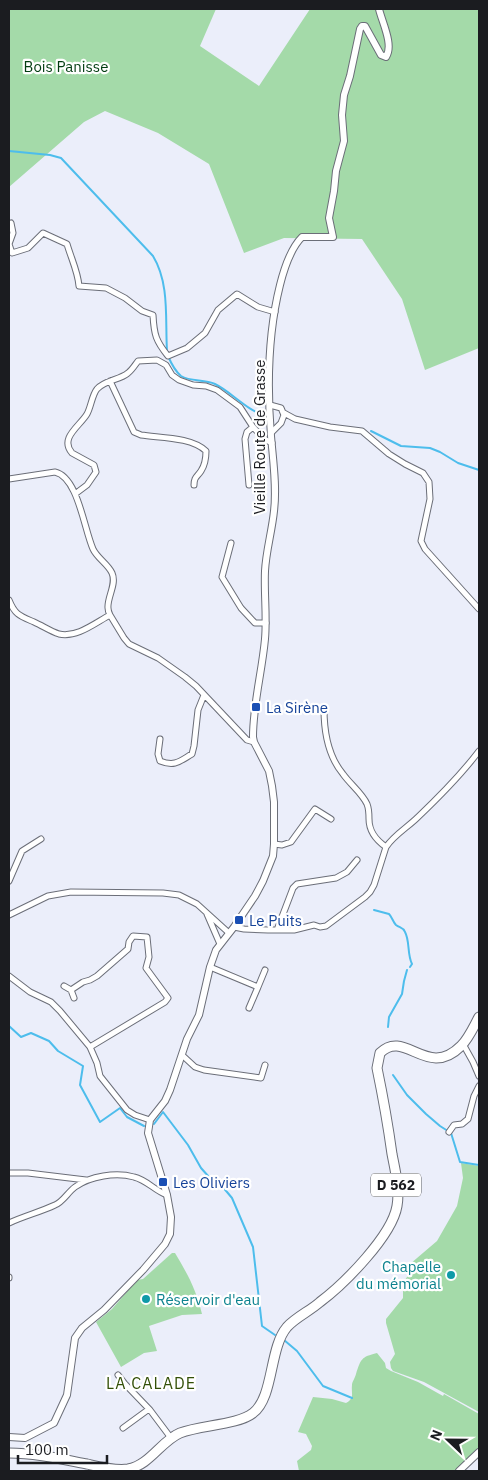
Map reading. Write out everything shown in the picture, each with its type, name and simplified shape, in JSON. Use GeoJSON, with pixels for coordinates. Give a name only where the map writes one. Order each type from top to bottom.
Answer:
{"type":"FeatureCollection","features":[{"type":"Feature","properties":{"kind":"main road","name":"D 562"},"geometry":{"type":"LineString","coordinates":[[9,1453],[51,1458],[110,1469],[128,1469],[143,1463],[171,1438],[180,1433],[198,1427],[238,1420],[254,1413],[264,1394],[278,1344],[286,1328],[291,1322],[315,1307],[337,1289],[369,1254],[389,1226],[397,1207],[393,1160],[378,1068],[380,1053],[390,1046],[396,1045],[425,1056],[443,1057],[455,1051],[463,1044],[479,1016]]}},
{"type":"Feature","properties":{"kind":"street","name":"Vieille Route de Grasse"},"geometry":{"type":"LineString","coordinates":[[150,1120],[165,1101],[202,1008],[203,994],[216,950],[255,896],[273,856],[274,802],[272,786],[269,771],[253,737],[266,623],[265,571],[267,549],[274,510],[270,355],[275,312],[284,269],[297,242],[302,237],[333,237],[329,218],[336,171],[344,141],[342,115],[344,95],[362,26],[365,26],[381,55],[386,57],[388,53],[387,33],[379,9]]}},
{"type":"Feature","properties":{"kind":"street"},"geometry":{"type":"LineString","coordinates":[[9,224],[11,223],[13,234],[10,244],[12,253],[28,248],[43,232],[67,244],[78,276],[79,286],[106,288],[153,315],[158,343],[168,356],[187,348],[205,333],[218,310],[237,294],[258,307],[275,312]]}},
{"type":"Feature","properties":{"kind":"street"},"geometry":{"type":"LineString","coordinates":[[75,494],[87,485],[96,472],[94,465],[69,450],[67,446],[69,439],[75,427],[86,415],[96,389],[127,374],[138,361],[157,360],[166,365],[172,375],[179,380],[217,390],[240,406],[253,427],[264,439],[272,443]]}},
{"type":"Feature","properties":{"kind":"street"},"geometry":{"type":"LineString","coordinates":[[110,381],[134,432],[141,435],[190,442],[201,446],[206,451],[203,468],[196,475],[194,485]]}},
{"type":"Feature","properties":{"kind":"street"},"geometry":{"type":"LineString","coordinates":[[270,405],[281,408],[284,413],[295,419],[330,427],[362,431],[389,454],[423,473],[429,482],[430,498],[421,541],[425,549],[479,609]]}},
{"type":"Feature","properties":{"kind":"street"},"geometry":{"type":"LineString","coordinates":[[271,433],[282,421],[284,413]]}},
{"type":"Feature","properties":{"kind":"street"},"geometry":{"type":"LineString","coordinates":[[282,421],[295,419]]}},
{"type":"Feature","properties":{"kind":"street"},"geometry":{"type":"LineString","coordinates":[[249,484],[245,439],[247,432],[253,427]]}},
{"type":"Feature","properties":{"kind":"street"},"geometry":{"type":"LineString","coordinates":[[9,479],[55,472],[61,473],[75,494],[93,549],[112,574],[113,580],[108,606],[110,615],[124,638],[129,644],[158,658],[175,669],[196,686],[247,740],[254,742]]}},
{"type":"Feature","properties":{"kind":"street"},"geometry":{"type":"LineString","coordinates":[[231,543],[222,577],[247,616],[255,623],[266,623]]}},
{"type":"Feature","properties":{"kind":"street"},"geometry":{"type":"LineString","coordinates":[[9,600],[15,612],[21,617],[51,631],[65,635],[81,631],[110,615]]}},
{"type":"Feature","properties":{"kind":"street"},"geometry":{"type":"LineString","coordinates":[[160,739],[158,754],[160,761],[174,764],[192,754],[198,710],[204,695]]}},
{"type":"Feature","properties":{"kind":"street"},"geometry":{"type":"LineString","coordinates":[[324,709],[325,731],[334,759],[341,772],[365,800],[369,810],[369,827],[379,842],[386,847]]}},
{"type":"Feature","properties":{"kind":"street"},"geometry":{"type":"LineString","coordinates":[[234,926],[244,929],[294,930],[309,926],[320,927],[329,925],[365,897],[373,888],[386,847],[390,841],[442,795],[479,751]]}},
{"type":"Feature","properties":{"kind":"street"},"geometry":{"type":"LineString","coordinates":[[274,844],[291,842],[315,809],[330,819]]}},
{"type":"Feature","properties":{"kind":"street"},"geometry":{"type":"LineString","coordinates":[[9,881],[22,851],[41,839]]}},
{"type":"Feature","properties":{"kind":"street"},"geometry":{"type":"LineString","coordinates":[[277,930],[293,888],[297,884],[336,878],[347,872],[358,860]]}},
{"type":"Feature","properties":{"kind":"street"},"geometry":{"type":"LineString","coordinates":[[9,915],[48,896],[71,892],[171,894],[179,895],[197,904],[229,933]]}},
{"type":"Feature","properties":{"kind":"street"},"geometry":{"type":"LineString","coordinates":[[206,912],[220,944]]}},
{"type":"Feature","properties":{"kind":"street"},"geometry":{"type":"LineString","coordinates":[[71,990],[97,976],[128,949],[129,942],[133,936],[147,938],[149,957],[146,968],[168,998],[165,1002],[90,1047]]}},
{"type":"Feature","properties":{"kind":"street"},"geometry":{"type":"LineString","coordinates":[[210,967],[258,987]]}},
{"type":"Feature","properties":{"kind":"street"},"geometry":{"type":"LineString","coordinates":[[249,1008],[265,970]]}},
{"type":"Feature","properties":{"kind":"street"},"geometry":{"type":"LineString","coordinates":[[9,976],[30,992],[51,1002],[60,1011],[90,1047],[100,1076],[127,1110],[150,1120],[148,1133],[167,1195],[171,1217],[170,1234],[165,1244],[143,1270],[104,1310],[82,1328],[75,1338],[67,1396],[54,1423],[25,1438],[9,1437]]}},
{"type":"Feature","properties":{"kind":"street"},"geometry":{"type":"LineString","coordinates":[[64,986],[71,990],[74,998]]}},
{"type":"Feature","properties":{"kind":"street"},"geometry":{"type":"LineString","coordinates":[[463,1044],[479,1076]]}},
{"type":"Feature","properties":{"kind":"street"},"geometry":{"type":"LineString","coordinates":[[182,1055],[195,1067],[204,1070],[261,1078],[266,1065]]}},
{"type":"Feature","properties":{"kind":"street"},"geometry":{"type":"LineString","coordinates":[[450,1131],[454,1125],[462,1124],[468,1119],[474,1096],[479,1086]]}},
{"type":"Feature","properties":{"kind":"street"},"geometry":{"type":"LineString","coordinates":[[9,1173],[28,1173],[86,1180],[117,1175],[132,1176],[143,1179],[152,1187],[167,1195]]}},
{"type":"Feature","properties":{"kind":"street"},"geometry":{"type":"LineString","coordinates":[[9,1223],[58,1204],[75,1187],[86,1180]]}},
{"type":"Feature","properties":{"kind":"street"},"geometry":{"type":"LineString","coordinates":[[118,1375],[149,1409],[171,1438]]}},
{"type":"Feature","properties":{"kind":"street"},"geometry":{"type":"LineString","coordinates":[[123,1428],[149,1409]]}},
{"type":"Feature","properties":{"kind":"street"},"geometry":{"type":"LineString","coordinates":[[459,1471],[479,1452]]}},
{"type":"Feature","properties":{"kind":"green space","name":"Bois Panisse"},"geometry":{"type":"Polygon","coordinates":[[[9,9],[216,9],[200,46],[259,86],[310,9],[479,9],[479,348],[425,370],[402,299],[362,239],[284,238],[244,253],[209,164],[158,133],[105,111],[84,122],[9,187],[9,9]]]}},
{"type":"Feature","properties":{"kind":"green space"},"geometry":{"type":"Polygon","coordinates":[[[461,1163],[479,1166],[479,1412],[424,1382],[393,1371],[390,1362],[395,1354],[386,1323],[386,1319],[403,1298],[403,1283],[407,1277],[410,1264],[437,1241],[457,1206],[463,1178],[461,1163]]]}},
{"type":"Feature","properties":{"kind":"green space"},"geometry":{"type":"Polygon","coordinates":[[[172,1253],[175,1253],[191,1282],[202,1314],[182,1315],[149,1326],[157,1351],[144,1353],[121,1367],[96,1322],[112,1309],[137,1280],[143,1279],[172,1253]]]}},
{"type":"Feature","properties":{"kind":"green space"},"geometry":{"type":"Polygon","coordinates":[[[377,1353],[385,1363],[386,1368],[391,1371],[418,1382],[443,1396],[444,1394],[479,1414],[479,1448],[455,1471],[299,1471],[297,1461],[311,1450],[312,1446],[306,1434],[298,1432],[313,1397],[346,1403],[349,1401],[352,1396],[352,1383],[361,1362],[365,1357],[377,1353]]]}},
{"type":"Feature","properties":{"kind":"waterway"},"geometry":{"type":"LineString","coordinates":[[9,151],[50,155],[61,158],[153,256],[162,278],[164,290],[167,351]]}},
{"type":"Feature","properties":{"kind":"waterway"},"geometry":{"type":"LineString","coordinates":[[168,356],[181,376],[215,384],[253,410],[265,415]]}},
{"type":"Feature","properties":{"kind":"waterway"},"geometry":{"type":"LineString","coordinates":[[371,431],[401,446],[430,448],[458,463],[479,470]]}},
{"type":"Feature","properties":{"kind":"waterway"},"geometry":{"type":"LineString","coordinates":[[374,910],[389,914],[396,925],[404,930],[408,939],[412,964],[410,967]]}},
{"type":"Feature","properties":{"kind":"waterway"},"geometry":{"type":"LineString","coordinates":[[388,1027],[389,1017],[402,994],[407,970]]}},
{"type":"Feature","properties":{"kind":"waterway"},"geometry":{"type":"LineString","coordinates":[[9,1026],[21,1037],[31,1033],[49,1041],[58,1051],[83,1066],[80,1085],[100,1122],[120,1108],[127,1117],[144,1126]]}},
{"type":"Feature","properties":{"kind":"waterway"},"geometry":{"type":"LineString","coordinates":[[393,1075],[407,1095],[426,1114],[451,1133],[460,1162],[479,1165]]}},
{"type":"Feature","properties":{"kind":"waterway"},"geometry":{"type":"LineString","coordinates":[[154,1124],[163,1112],[188,1145],[201,1168],[209,1177],[217,1180],[232,1198],[253,1247],[262,1326],[275,1335]]}},
{"type":"Feature","properties":{"kind":"waterway"},"geometry":{"type":"LineString","coordinates":[[284,1340],[297,1351],[323,1386],[352,1398]]}},
{"type":"Feature","properties":{"kind":"place","name":"La Sirène"},"geometry":{"type":"Point","coordinates":[256,707]}},
{"type":"Feature","properties":{"kind":"place","name":"Le Puits"},"geometry":{"type":"Point","coordinates":[239,920]}},
{"type":"Feature","properties":{"kind":"place","name":"Les Oliviers"},"geometry":{"type":"Point","coordinates":[163,1182]}},
{"type":"Feature","properties":{"kind":"place","name":"Chapelle du mémorial"},"geometry":{"type":"Point","coordinates":[451,1275]}},
{"type":"Feature","properties":{"kind":"place","name":"Réservoir d'eau"},"geometry":{"type":"Point","coordinates":[146,1299]}},
{"type":"Feature","properties":{"kind":"district","name":"LA CALADE"},"geometry":{"type":"Point","coordinates":[151,1383]}}]}
